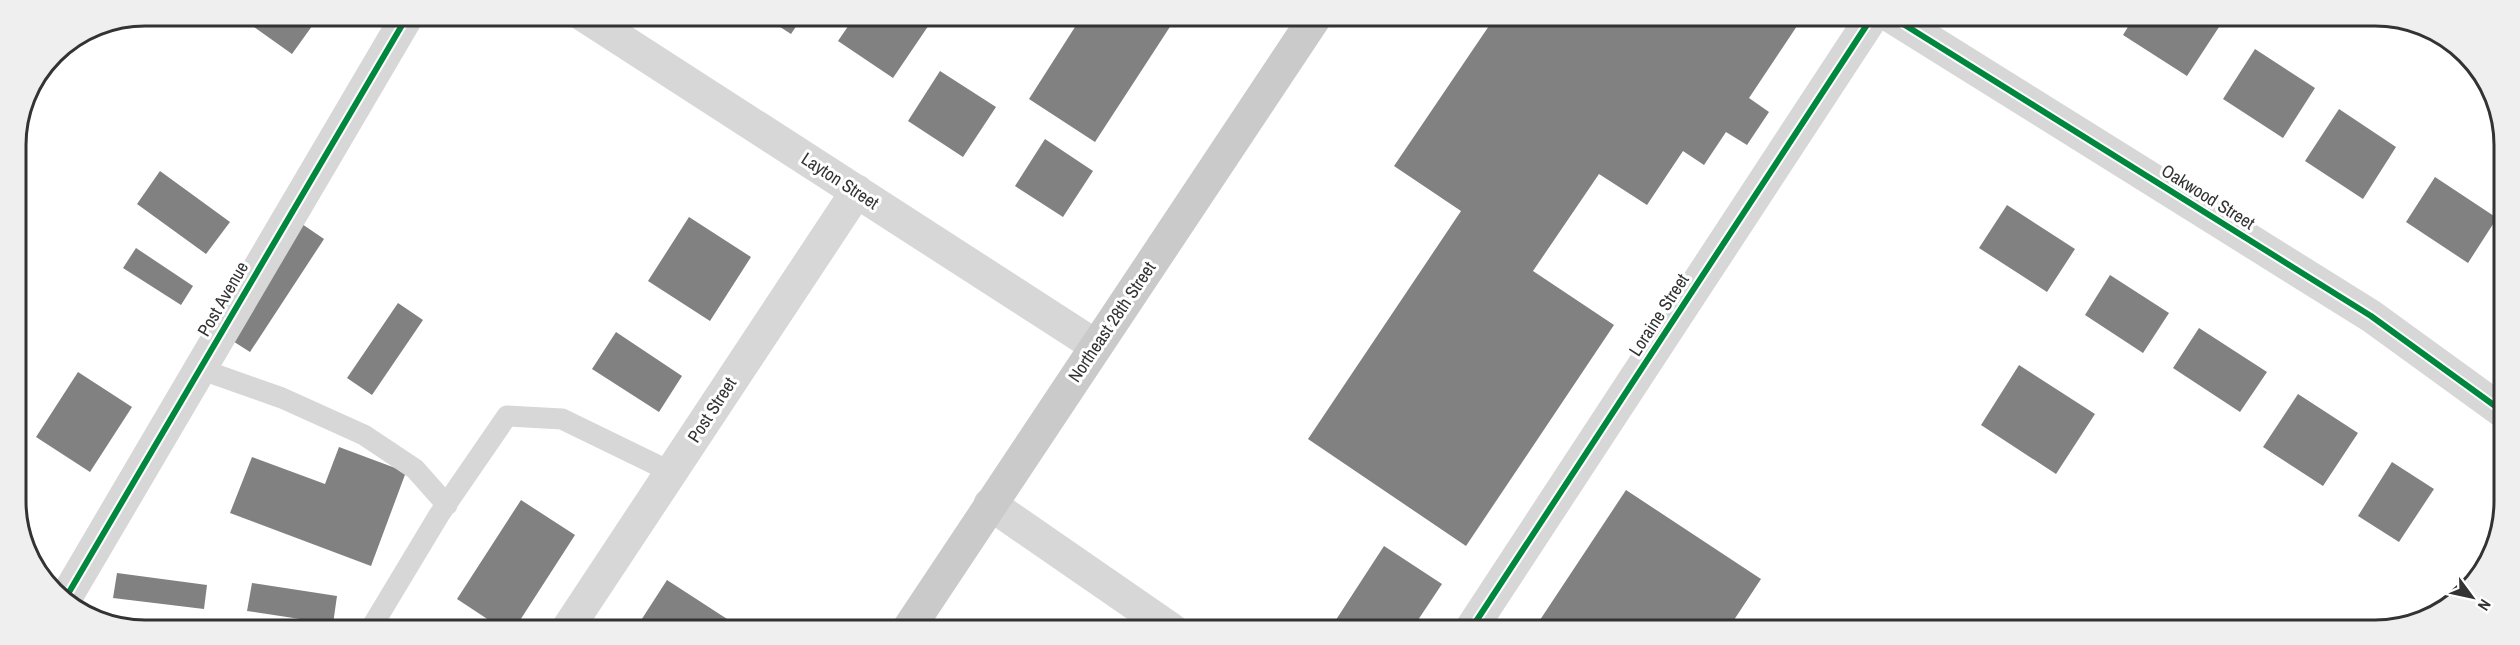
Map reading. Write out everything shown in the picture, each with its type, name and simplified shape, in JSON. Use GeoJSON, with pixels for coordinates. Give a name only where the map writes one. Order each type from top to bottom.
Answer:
{"type":"FeatureCollection","features":[{"type":"Feature","properties":{"kind":"main road","name":"Northeast 28th Street"},"geometry":{"type":"LineString","coordinates":[[914,620],[1309,26]]}},
{"type":"Feature","properties":{"kind":"street","name":"Post Avenue"},"geometry":{"type":"LineString","coordinates":[[69,592],[402,26]]}},
{"type":"Feature","properties":{"kind":"street","name":"Layton Street"},"geometry":{"type":"LineString","coordinates":[[601,26],[1096,346]]}},
{"type":"Feature","properties":{"kind":"street","name":"Loraine Street"},"geometry":{"type":"LineString","coordinates":[[1477,619],[1866,26]]}},
{"type":"Feature","properties":{"kind":"street","name":"Oakwood Street"},"geometry":{"type":"LineString","coordinates":[[1906,26],[2371,316],[2494,405]]}},
{"type":"Feature","properties":{"kind":"street","name":"Post Street"},"geometry":{"type":"LineString","coordinates":[[573,620],[857,191]]}},
{"type":"Feature","properties":{"kind":"street"},"geometry":{"type":"LineString","coordinates":[[990,504],[1159,620]]}},
{"type":"Feature","properties":{"kind":"lane"},"geometry":{"type":"LineString","coordinates":[[200,369],[282,398],[364,435],[415,469],[447,505]]}},
{"type":"Feature","properties":{"kind":"lane"},"geometry":{"type":"LineString","coordinates":[[376,620],[447,505],[507,416],[562,419],[671,472]]}},
{"type":"Feature","properties":{"kind":"building"},"geometry":{"type":"Polygon","coordinates":[[[255,26],[312,26],[292,54],[255,26]]]}},
{"type":"Feature","properties":{"kind":"building"},"geometry":{"type":"Polygon","coordinates":[[[779,26],[796,26],[791,34],[779,26]]]}},
{"type":"Feature","properties":{"kind":"building"},"geometry":{"type":"Polygon","coordinates":[[[848,26],[928,26],[893,78],[838,41],[848,26]]]}},
{"type":"Feature","properties":{"kind":"building"},"geometry":{"type":"Polygon","coordinates":[[[1076,26],[1170,26],[1095,142],[1029,99],[1076,26]]]}},
{"type":"Feature","properties":{"kind":"building"},"geometry":{"type":"Polygon","coordinates":[[[1489,26],[1797,26],[1749,98],[1769,112],[1747,145],[1726,132],[1704,165],[1683,151],[1647,205],[1599,174],[1533,271],[1614,325],[1466,546],[1308,439],[1461,211],[1394,166],[1489,26]]]}},
{"type":"Feature","properties":{"kind":"building"},"geometry":{"type":"Polygon","coordinates":[[[2128,26],[2219,27],[2187,76],[2123,35],[2128,26]]]}},
{"type":"Feature","properties":{"kind":"building"},"geometry":{"type":"Polygon","coordinates":[[[2255,49],[2315,88],[2283,138],[2223,99],[2255,49]]]}},
{"type":"Feature","properties":{"kind":"building"},"geometry":{"type":"Polygon","coordinates":[[[940,71],[996,107],[963,157],[908,121],[940,71]]]}},
{"type":"Feature","properties":{"kind":"building"},"geometry":{"type":"Polygon","coordinates":[[[2339,109],[2396,147],[2363,199],[2305,161],[2339,109]]]}},
{"type":"Feature","properties":{"kind":"building"},"geometry":{"type":"Polygon","coordinates":[[[1045,139],[1093,171],[1063,217],[1015,186],[1045,139]]]}},
{"type":"Feature","properties":{"kind":"building"},"geometry":{"type":"Polygon","coordinates":[[[160,171],[230,222],[206,254],[137,204],[160,171]]]}},
{"type":"Feature","properties":{"kind":"building"},"geometry":{"type":"Polygon","coordinates":[[[2435,177],[2494,216],[2494,223],[2468,263],[2406,222],[2435,177]]]}},
{"type":"Feature","properties":{"kind":"building"},"geometry":{"type":"Polygon","coordinates":[[[2007,205],[2075,249],[2047,292],[1979,248],[2007,205]]]}},
{"type":"Feature","properties":{"kind":"building"},"geometry":{"type":"Polygon","coordinates":[[[689,217],[751,257],[710,321],[648,281],[689,217]]]}},
{"type":"Feature","properties":{"kind":"building"},"geometry":{"type":"Polygon","coordinates":[[[302,224],[324,239],[250,352],[228,338],[302,224]]]}},
{"type":"Feature","properties":{"kind":"building"},"geometry":{"type":"Polygon","coordinates":[[[136,248],[193,286],[181,305],[123,268],[136,248]]]}},
{"type":"Feature","properties":{"kind":"building"},"geometry":{"type":"Polygon","coordinates":[[[2110,275],[2169,313],[2143,353],[2085,315],[2110,275]]]}},
{"type":"Feature","properties":{"kind":"building"},"geometry":{"type":"Polygon","coordinates":[[[398,303],[423,320],[372,395],[347,378],[398,303]]]}},
{"type":"Feature","properties":{"kind":"building"},"geometry":{"type":"Polygon","coordinates":[[[2199,328],[2267,372],[2240,412],[2173,368],[2199,328]]]}},
{"type":"Feature","properties":{"kind":"building"},"geometry":{"type":"Polygon","coordinates":[[[616,332],[682,376],[659,412],[592,369],[616,332]]]}},
{"type":"Feature","properties":{"kind":"building"},"geometry":{"type":"Polygon","coordinates":[[[2019,365],[2095,414],[2056,474],[1981,425],[2019,365]]]}},
{"type":"Feature","properties":{"kind":"building"},"geometry":{"type":"Polygon","coordinates":[[[78,372],[132,407],[90,472],[36,437],[78,372]]]}},
{"type":"Feature","properties":{"kind":"building"},"geometry":{"type":"Polygon","coordinates":[[[2298,394],[2358,433],[2323,486],[2263,447],[2298,394]]]}},
{"type":"Feature","properties":{"kind":"building"},"geometry":{"type":"Polygon","coordinates":[[[339,447],[406,472],[371,566],[230,513],[252,457],[325,484],[339,447]]]}},
{"type":"Feature","properties":{"kind":"building"},"geometry":{"type":"Polygon","coordinates":[[[2392,462],[2434,489],[2399,542],[2358,516],[2392,462]]]}},
{"type":"Feature","properties":{"kind":"building"},"geometry":{"type":"Polygon","coordinates":[[[1626,490],[1761,579],[1734,619],[1540,619],[1626,490]]]}},
{"type":"Feature","properties":{"kind":"building"},"geometry":{"type":"Polygon","coordinates":[[[521,500],[575,535],[520,620],[489,620],[457,599],[521,500]]]}},
{"type":"Feature","properties":{"kind":"building"},"geometry":{"type":"Polygon","coordinates":[[[1384,546],[1442,584],[1418,619],[1336,619],[1384,546]]]}},
{"type":"Feature","properties":{"kind":"building"},"geometry":{"type":"Polygon","coordinates":[[[117,573],[207,585],[204,609],[113,598],[117,573]]]}},
{"type":"Feature","properties":{"kind":"building"},"geometry":{"type":"Polygon","coordinates":[[[667,580],[728,620],[641,620],[667,580]]]}},
{"type":"Feature","properties":{"kind":"building"},"geometry":{"type":"Polygon","coordinates":[[[252,583],[337,596],[334,620],[306,620],[247,611],[252,583]]]}},
{"type":"Feature","properties":{"kind":"cycle path"},"geometry":{"type":"LineString","coordinates":[[69,592],[402,26]]}},
{"type":"Feature","properties":{"kind":"cycle path"},"geometry":{"type":"LineString","coordinates":[[1477,619],[1866,26]]}},
{"type":"Feature","properties":{"kind":"cycle path"},"geometry":{"type":"LineString","coordinates":[[1906,26],[2371,316],[2494,405]]}}]}
